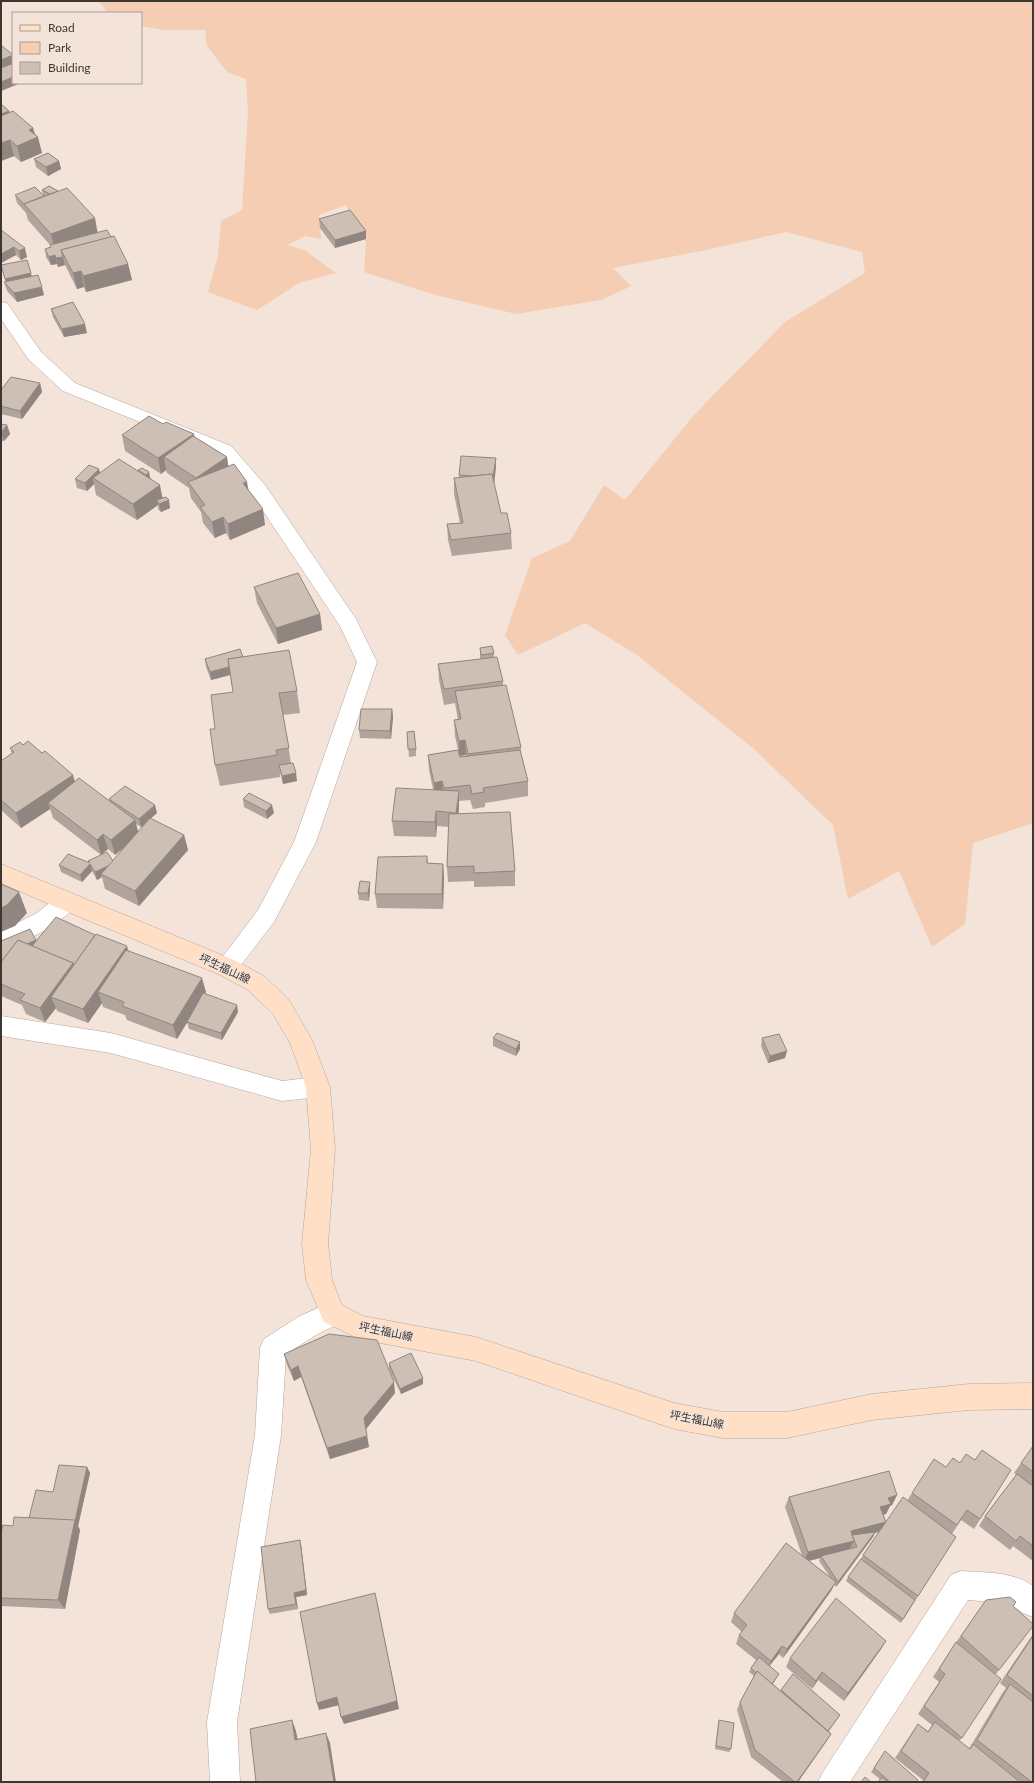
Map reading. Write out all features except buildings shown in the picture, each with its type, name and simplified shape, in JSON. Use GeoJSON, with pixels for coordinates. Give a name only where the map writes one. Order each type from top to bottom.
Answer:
{"type":"FeatureCollection","features":[{"type":"Feature","properties":{"kind":"main road","name":"坪生福山線"},"geometry":{"type":"LineString","coordinates":[[1,873],[66,902],[226,967],[256,983],[281,1007],[300,1040],[318,1088],[323,1148],[316,1244],[319,1280],[333,1313],[359,1327],[476,1349],[566,1378],[674,1416],[723,1425],[787,1425],[872,1408],[969,1397],[1033,1396]]}},
{"type":"Feature","properties":{"kind":"street"},"geometry":{"type":"LineString","coordinates":[[1,307],[35,356],[69,387],[225,450],[258,488],[348,624],[367,662],[338,753],[305,842],[266,916],[226,967]]}},
{"type":"Feature","properties":{"kind":"street"},"geometry":{"type":"LineString","coordinates":[[1,941],[45,919],[66,902]]}},
{"type":"Feature","properties":{"kind":"street"},"geometry":{"type":"LineString","coordinates":[[1,1026],[111,1043],[282,1092],[318,1088]]}},
{"type":"Feature","properties":{"kind":"street"},"geometry":{"type":"LineString","coordinates":[[225,1782],[222,1722],[268,1435],[273,1348],[307,1326],[333,1313]]}},
{"type":"Feature","properties":{"kind":"street"},"geometry":{"type":"LineString","coordinates":[[833,1782],[961,1585],[1013,1588],[1033,1603]]}},
{"type":"Feature","properties":{"kind":"green space"},"geometry":{"type":"Polygon","coordinates":[[[99,1],[1033,1],[1033,823],[973,843],[965,924],[932,947],[899,871],[848,899],[833,825],[754,749],[637,655],[585,623],[518,655],[505,635],[532,558],[570,541],[604,485],[625,500],[694,415],[785,322],[865,273],[862,252],[786,232],[701,251],[613,268],[631,286],[601,300],[516,314],[435,295],[364,272],[366,242],[346,205],[319,215],[321,239],[305,236],[288,245],[306,251],[336,273],[299,283],[257,310],[208,292],[218,255],[221,221],[242,210],[248,112],[246,79],[227,72],[207,46],[205,30],[163,30],[142,26],[142,12],[107,12],[99,1]]]}}]}
